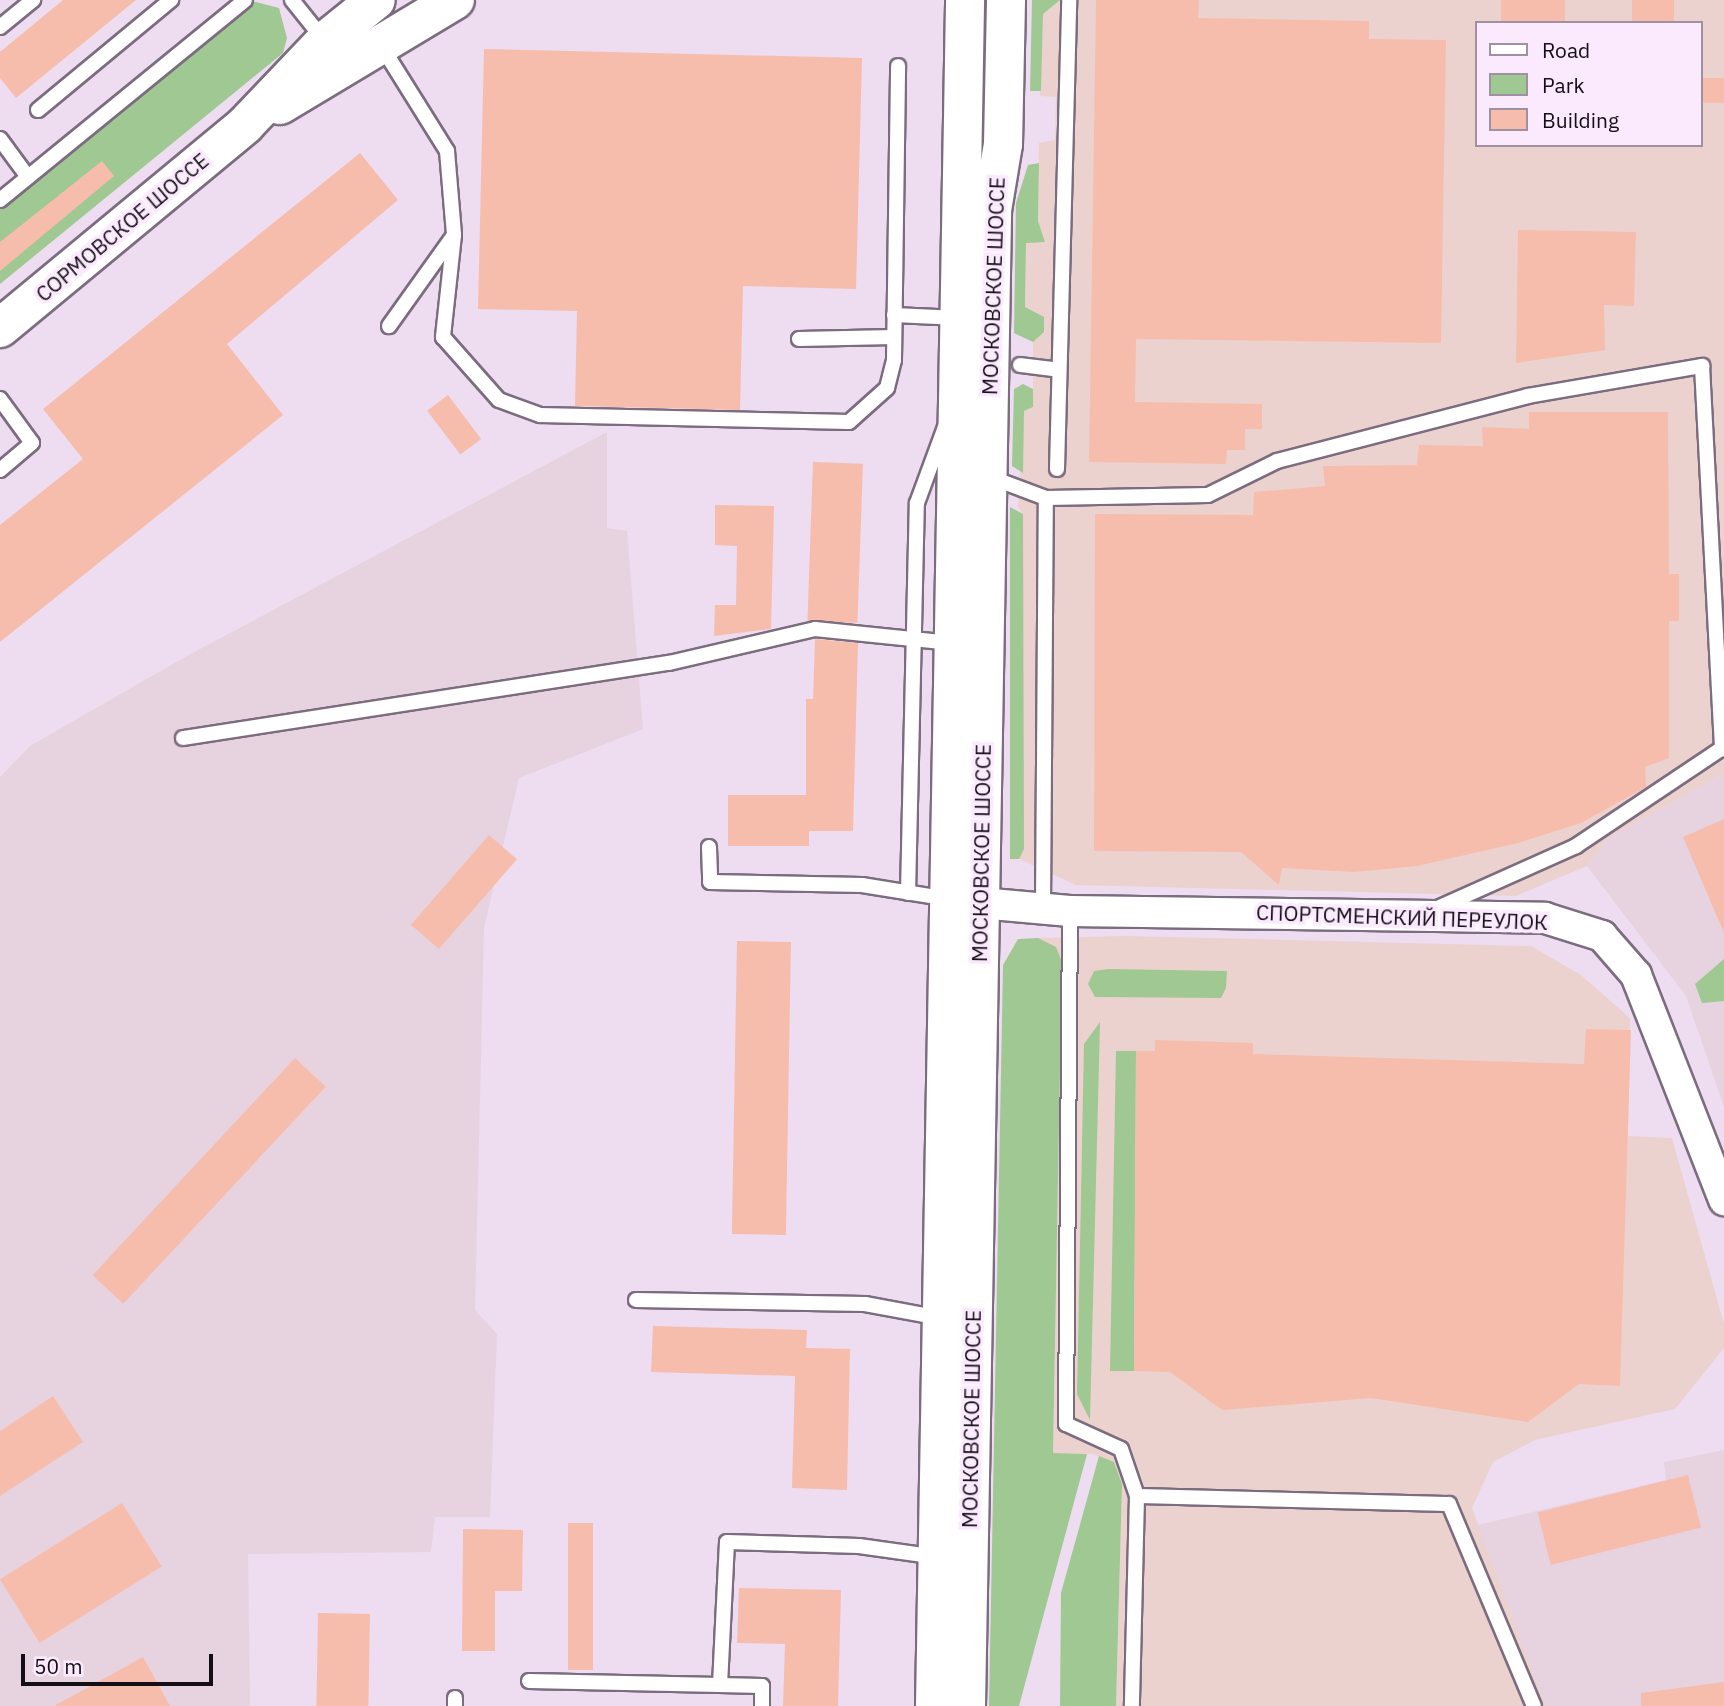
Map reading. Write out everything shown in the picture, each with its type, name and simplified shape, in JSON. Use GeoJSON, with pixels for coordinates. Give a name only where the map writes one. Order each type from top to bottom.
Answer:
{"type":"FeatureCollection","features":[{"type":"Feature","properties":{"kind":"main road","name":"СОРМОВСКОЕ ШОССЕ"},"geometry":{"type":"LineString","coordinates":[[0,328],[245,125],[325,41],[376,0]]}},
{"type":"Feature","properties":{"kind":"main road","name":"СОРМОВСКОЕ ШОССЕ"},"geometry":{"type":"LineString","coordinates":[[245,125],[382,47],[454,0]]}},
{"type":"Feature","properties":{"kind":"main road","name":"МОСКОВСКОЕ ШОССЕ"},"geometry":{"type":"LineString","coordinates":[[965,0],[953,643],[964,902],[966,1706]]}},
{"type":"Feature","properties":{"kind":"main road","name":"МОСКОВСКОЕ ШОССЕ"},"geometry":{"type":"LineString","coordinates":[[935,1706],[942,1318],[987,476],[992,211],[1003,144],[1006,0]]}},
{"type":"Feature","properties":{"kind":"street","name":"СПОРТСМЕНСКИЙ ПЕРЕУЛОК"},"geometry":{"type":"LineString","coordinates":[[964,902],[1056,908],[1545,918],[1602,936],[1636,975],[1724,1200]]}},
{"type":"Feature","properties":{"kind":"lane"},"geometry":{"type":"LineString","coordinates":[[0,27],[33,0]]}},
{"type":"Feature","properties":{"kind":"lane"},"geometry":{"type":"LineString","coordinates":[[38,110],[171,0]]}},
{"type":"Feature","properties":{"kind":"lane"},"geometry":{"type":"LineString","coordinates":[[0,200],[245,0]]}},
{"type":"Feature","properties":{"kind":"lane"},"geometry":{"type":"LineString","coordinates":[[292,0],[325,41]]}},
{"type":"Feature","properties":{"kind":"lane"},"geometry":{"type":"LineString","coordinates":[[1056,469],[1069,0]]}},
{"type":"Feature","properties":{"kind":"lane"},"geometry":{"type":"LineString","coordinates":[[382,47],[446,151],[454,234],[443,337],[499,400],[540,415],[849,422],[887,388],[894,337],[898,66]]}},
{"type":"Feature","properties":{"kind":"lane"},"geometry":{"type":"LineString","coordinates":[[0,139],[28,177]]}},
{"type":"Feature","properties":{"kind":"lane"},"geometry":{"type":"LineString","coordinates":[[389,326],[454,234]]}},
{"type":"Feature","properties":{"kind":"lane"},"geometry":{"type":"LineString","coordinates":[[894,316],[959,318]]}},
{"type":"Feature","properties":{"kind":"lane"},"geometry":{"type":"LineString","coordinates":[[799,339],[894,337]]}},
{"type":"Feature","properties":{"kind":"lane"},"geometry":{"type":"LineString","coordinates":[[1020,365],[1058,370]]}},
{"type":"Feature","properties":{"kind":"lane"},"geometry":{"type":"LineString","coordinates":[[987,476],[1046,498],[1208,495],[1290,458],[1528,396],[1702,366],[1723,748],[1576,846],[1423,914]]}},
{"type":"Feature","properties":{"kind":"lane"},"geometry":{"type":"LineString","coordinates":[[908,893],[917,503],[958,385]]}},
{"type":"Feature","properties":{"kind":"lane"},"geometry":{"type":"LineString","coordinates":[[0,400],[32,443],[0,470]]}},
{"type":"Feature","properties":{"kind":"lane"},"geometry":{"type":"LineString","coordinates":[[1046,498],[1066,1424],[1121,1449],[1137,1496],[1132,1706]]}},
{"type":"Feature","properties":{"kind":"lane"},"geometry":{"type":"LineString","coordinates":[[183,738],[669,663],[815,629],[866,629],[914,642],[953,643]]}},
{"type":"Feature","properties":{"kind":"lane"},"geometry":{"type":"LineString","coordinates":[[709,847],[710,882],[862,885],[964,902]]}},
{"type":"Feature","properties":{"kind":"lane"},"geometry":{"type":"LineString","coordinates":[[636,1300],[865,1304],[942,1318]]}},
{"type":"Feature","properties":{"kind":"lane"},"geometry":{"type":"LineString","coordinates":[[1137,1496],[1449,1504],[1534,1706]]}},
{"type":"Feature","properties":{"kind":"lane"},"geometry":{"type":"LineString","coordinates":[[720,1685],[727,1542],[859,1546],[938,1557]]}},
{"type":"Feature","properties":{"kind":"lane"},"geometry":{"type":"LineString","coordinates":[[529,1681],[762,1686],[762,1706]]}},
{"type":"Feature","properties":{"kind":"shaded area"},"geometry":{"type":"Polygon","coordinates":[[[1060,0],[1724,0],[1724,774],[1609,838],[1587,866],[1516,896],[1076,885],[1019,859],[1023,514],[1018,507],[1024,411],[1033,407],[1033,342],[1044,332],[1044,317],[1025,308],[1026,242],[1045,242],[1038,221],[1039,143],[1055,140],[1056,97],[1040,96],[1043,14],[1060,0]]]}},
{"type":"Feature","properties":{"kind":"shaded area"},"geometry":{"type":"Polygon","coordinates":[[[607,432],[607,528],[627,531],[643,729],[519,778],[484,928],[475,1310],[497,1334],[490,1517],[435,1517],[431,1552],[248,1554],[250,1706],[0,1706],[0,777],[30,746],[185,657],[607,432]]]}},
{"type":"Feature","properties":{"kind":"shaded area"},"geometry":{"type":"Polygon","coordinates":[[[1724,774],[1724,1107],[1686,996],[1587,866],[1609,838],[1724,774]]]}},
{"type":"Feature","properties":{"kind":"shaded area"},"geometry":{"type":"Polygon","coordinates":[[[1125,936],[1531,946],[1581,975],[1630,1018],[1628,1136],[1672,1138],[1724,1324],[1724,1348],[1675,1409],[1535,1440],[1493,1462],[1472,1508],[1546,1706],[1116,1706],[1122,1484],[1114,1462],[1093,1454],[1053,1453],[1062,962],[1038,938],[1125,936]]]}},
{"type":"Feature","properties":{"kind":"shaded area"},"geometry":{"type":"Polygon","coordinates":[[[1724,1450],[1724,1706],[1546,1706],[1478,1525],[1666,1480],[1664,1462],[1724,1450]]]}},
{"type":"Feature","properties":{"kind":"green space"},"geometry":{"type":"Polygon","coordinates":[[[1032,0],[1060,0],[1043,14],[1041,91],[1030,91],[1032,0]]]}},
{"type":"Feature","properties":{"kind":"green space"},"geometry":{"type":"Polygon","coordinates":[[[252,1],[279,8],[287,38],[283,53],[0,284],[0,207],[252,1]]]}},
{"type":"Feature","properties":{"kind":"green space"},"geometry":{"type":"Polygon","coordinates":[[[1039,163],[1038,221],[1045,242],[1026,243],[1025,307],[1044,317],[1044,332],[1033,342],[1014,333],[1016,203],[1028,165],[1039,163]]]}},
{"type":"Feature","properties":{"kind":"green space"},"geometry":{"type":"Polygon","coordinates":[[[1023,384],[1033,389],[1033,407],[1024,411],[1023,473],[1012,466],[1014,389],[1023,384]]]}},
{"type":"Feature","properties":{"kind":"green space"},"geometry":{"type":"Polygon","coordinates":[[[1010,507],[1023,514],[1024,849],[1019,859],[1010,859],[1010,507]]]}},
{"type":"Feature","properties":{"kind":"green space"},"geometry":{"type":"Polygon","coordinates":[[[1038,938],[1056,947],[1062,962],[1053,1453],[1087,1454],[1019,1706],[989,1706],[1003,965],[1018,939],[1038,938]]]}},
{"type":"Feature","properties":{"kind":"green space"},"geometry":{"type":"Polygon","coordinates":[[[1724,959],[1724,1001],[1702,1003],[1695,984],[1724,959]]]}},
{"type":"Feature","properties":{"kind":"green space"},"geometry":{"type":"Polygon","coordinates":[[[1094,971],[1227,971],[1226,988],[1221,998],[1095,997],[1088,984],[1094,971]]]}},
{"type":"Feature","properties":{"kind":"green space"},"geometry":{"type":"Polygon","coordinates":[[[1100,1022],[1090,1420],[1077,1394],[1084,1044],[1100,1022]]]}},
{"type":"Feature","properties":{"kind":"green space"},"geometry":{"type":"Polygon","coordinates":[[[1116,1051],[1136,1051],[1134,1371],[1110,1371],[1116,1051]]]}},
{"type":"Feature","properties":{"kind":"green space"},"geometry":{"type":"Polygon","coordinates":[[[1099,1456],[1114,1462],[1122,1484],[1116,1706],[1060,1706],[1061,1593],[1099,1456]]]}},
{"type":"Feature","properties":{"kind":"building"},"geometry":{"type":"Polygon","coordinates":[[[63,0],[136,0],[16,98],[0,78],[0,52],[63,0]]]}},
{"type":"Feature","properties":{"kind":"building"},"geometry":{"type":"Polygon","coordinates":[[[1096,0],[1199,0],[1198,18],[1369,21],[1369,39],[1446,40],[1441,343],[1136,339],[1135,402],[1262,404],[1262,429],[1245,429],[1245,450],[1227,450],[1226,464],[1089,462],[1096,0]]]}},
{"type":"Feature","properties":{"kind":"building"},"geometry":{"type":"Polygon","coordinates":[[[1501,0],[1565,0],[1565,21],[1501,21],[1501,0]]]}},
{"type":"Feature","properties":{"kind":"building"},"geometry":{"type":"Polygon","coordinates":[[[1632,0],[1674,0],[1674,21],[1632,21],[1632,0]]]}},
{"type":"Feature","properties":{"kind":"building"},"geometry":{"type":"Polygon","coordinates":[[[484,49],[862,58],[856,289],[743,286],[740,410],[575,406],[577,311],[478,309],[484,49]]]}},
{"type":"Feature","properties":{"kind":"building"},"geometry":{"type":"Polygon","coordinates":[[[1703,78],[1724,78],[1724,103],[1703,103],[1703,78]]]}},
{"type":"Feature","properties":{"kind":"building"},"geometry":{"type":"Polygon","coordinates":[[[360,153],[398,200],[227,344],[283,415],[0,642],[0,525],[83,459],[43,409],[360,153]]]}},
{"type":"Feature","properties":{"kind":"building"},"geometry":{"type":"Polygon","coordinates":[[[102,161],[114,176],[0,271],[0,242],[102,161]]]}},
{"type":"Feature","properties":{"kind":"building"},"geometry":{"type":"Polygon","coordinates":[[[1518,230],[1636,232],[1634,306],[1604,305],[1605,350],[1516,363],[1518,230]]]}},
{"type":"Feature","properties":{"kind":"building"},"geometry":{"type":"Polygon","coordinates":[[[448,395],[481,439],[460,455],[427,411],[448,395]]]}},
{"type":"Feature","properties":{"kind":"building"},"geometry":{"type":"Polygon","coordinates":[[[1529,412],[1668,412],[1669,574],[1679,574],[1679,621],[1669,621],[1669,758],[1645,767],[1646,787],[1581,823],[1518,843],[1417,866],[1354,872],[1282,868],[1279,885],[1241,852],[1094,851],[1095,514],[1253,515],[1254,492],[1325,486],[1323,466],[1417,465],[1419,445],[1483,446],[1482,427],[1529,429],[1529,412]]]}},
{"type":"Feature","properties":{"kind":"building"},"geometry":{"type":"Polygon","coordinates":[[[813,462],[863,464],[857,623],[807,621],[813,462]]]}},
{"type":"Feature","properties":{"kind":"building"},"geometry":{"type":"Polygon","coordinates":[[[715,505],[774,506],[771,629],[714,636],[715,605],[736,605],[737,546],[715,545],[715,505]]]}},
{"type":"Feature","properties":{"kind":"building"},"geometry":{"type":"Polygon","coordinates":[[[815,639],[858,643],[853,831],[809,831],[809,846],[728,846],[728,795],[806,795],[806,699],[813,699],[815,639]]]}},
{"type":"Feature","properties":{"kind":"building"},"geometry":{"type":"Polygon","coordinates":[[[1724,819],[1724,933],[1683,837],[1724,819]]]}},
{"type":"Feature","properties":{"kind":"building"},"geometry":{"type":"Polygon","coordinates":[[[489,835],[517,859],[439,949],[411,925],[489,835]]]}},
{"type":"Feature","properties":{"kind":"building"},"geometry":{"type":"Polygon","coordinates":[[[737,941],[791,942],[786,1235],[732,1234],[737,941]]]}},
{"type":"Feature","properties":{"kind":"building"},"geometry":{"type":"Polygon","coordinates":[[[1586,1029],[1631,1030],[1620,1386],[1579,1384],[1528,1422],[1371,1398],[1222,1410],[1170,1372],[1134,1371],[1136,1051],[1155,1051],[1155,1040],[1253,1043],[1253,1054],[1584,1064],[1586,1029]]]}},
{"type":"Feature","properties":{"kind":"building"},"geometry":{"type":"Polygon","coordinates":[[[295,1058],[326,1087],[123,1304],[92,1275],[295,1058]]]}},
{"type":"Feature","properties":{"kind":"building"},"geometry":{"type":"Polygon","coordinates":[[[653,1326],[807,1330],[806,1348],[850,1349],[847,1490],[792,1488],[795,1376],[651,1372],[653,1326]]]}},
{"type":"Feature","properties":{"kind":"building"},"geometry":{"type":"Polygon","coordinates":[[[53,1396],[83,1442],[0,1496],[0,1431],[53,1396]]]}},
{"type":"Feature","properties":{"kind":"building"},"geometry":{"type":"Polygon","coordinates":[[[1688,1475],[1701,1527],[1551,1565],[1538,1512],[1688,1475]]]}},
{"type":"Feature","properties":{"kind":"building"},"geometry":{"type":"Polygon","coordinates":[[[122,1503],[162,1567],[40,1643],[0,1579],[122,1503]]]}},
{"type":"Feature","properties":{"kind":"building"},"geometry":{"type":"Polygon","coordinates":[[[568,1523],[593,1523],[593,1670],[568,1670],[568,1523]]]}},
{"type":"Feature","properties":{"kind":"building"},"geometry":{"type":"Polygon","coordinates":[[[463,1529],[523,1530],[522,1591],[495,1591],[495,1651],[462,1651],[463,1529]]]}},
{"type":"Feature","properties":{"kind":"building"},"geometry":{"type":"Polygon","coordinates":[[[739,1588],[841,1590],[838,1706],[783,1706],[785,1644],[737,1643],[739,1588]]]}},
{"type":"Feature","properties":{"kind":"building"},"geometry":{"type":"Polygon","coordinates":[[[318,1613],[370,1614],[368,1706],[316,1706],[318,1613]]]}},
{"type":"Feature","properties":{"kind":"building"},"geometry":{"type":"Polygon","coordinates":[[[143,1657],[170,1706],[54,1706],[143,1657]]]}},
{"type":"Feature","properties":{"kind":"building"},"geometry":{"type":"Polygon","coordinates":[[[1724,1682],[1724,1706],[1641,1706],[1641,1693],[1724,1682]]]}}]}
